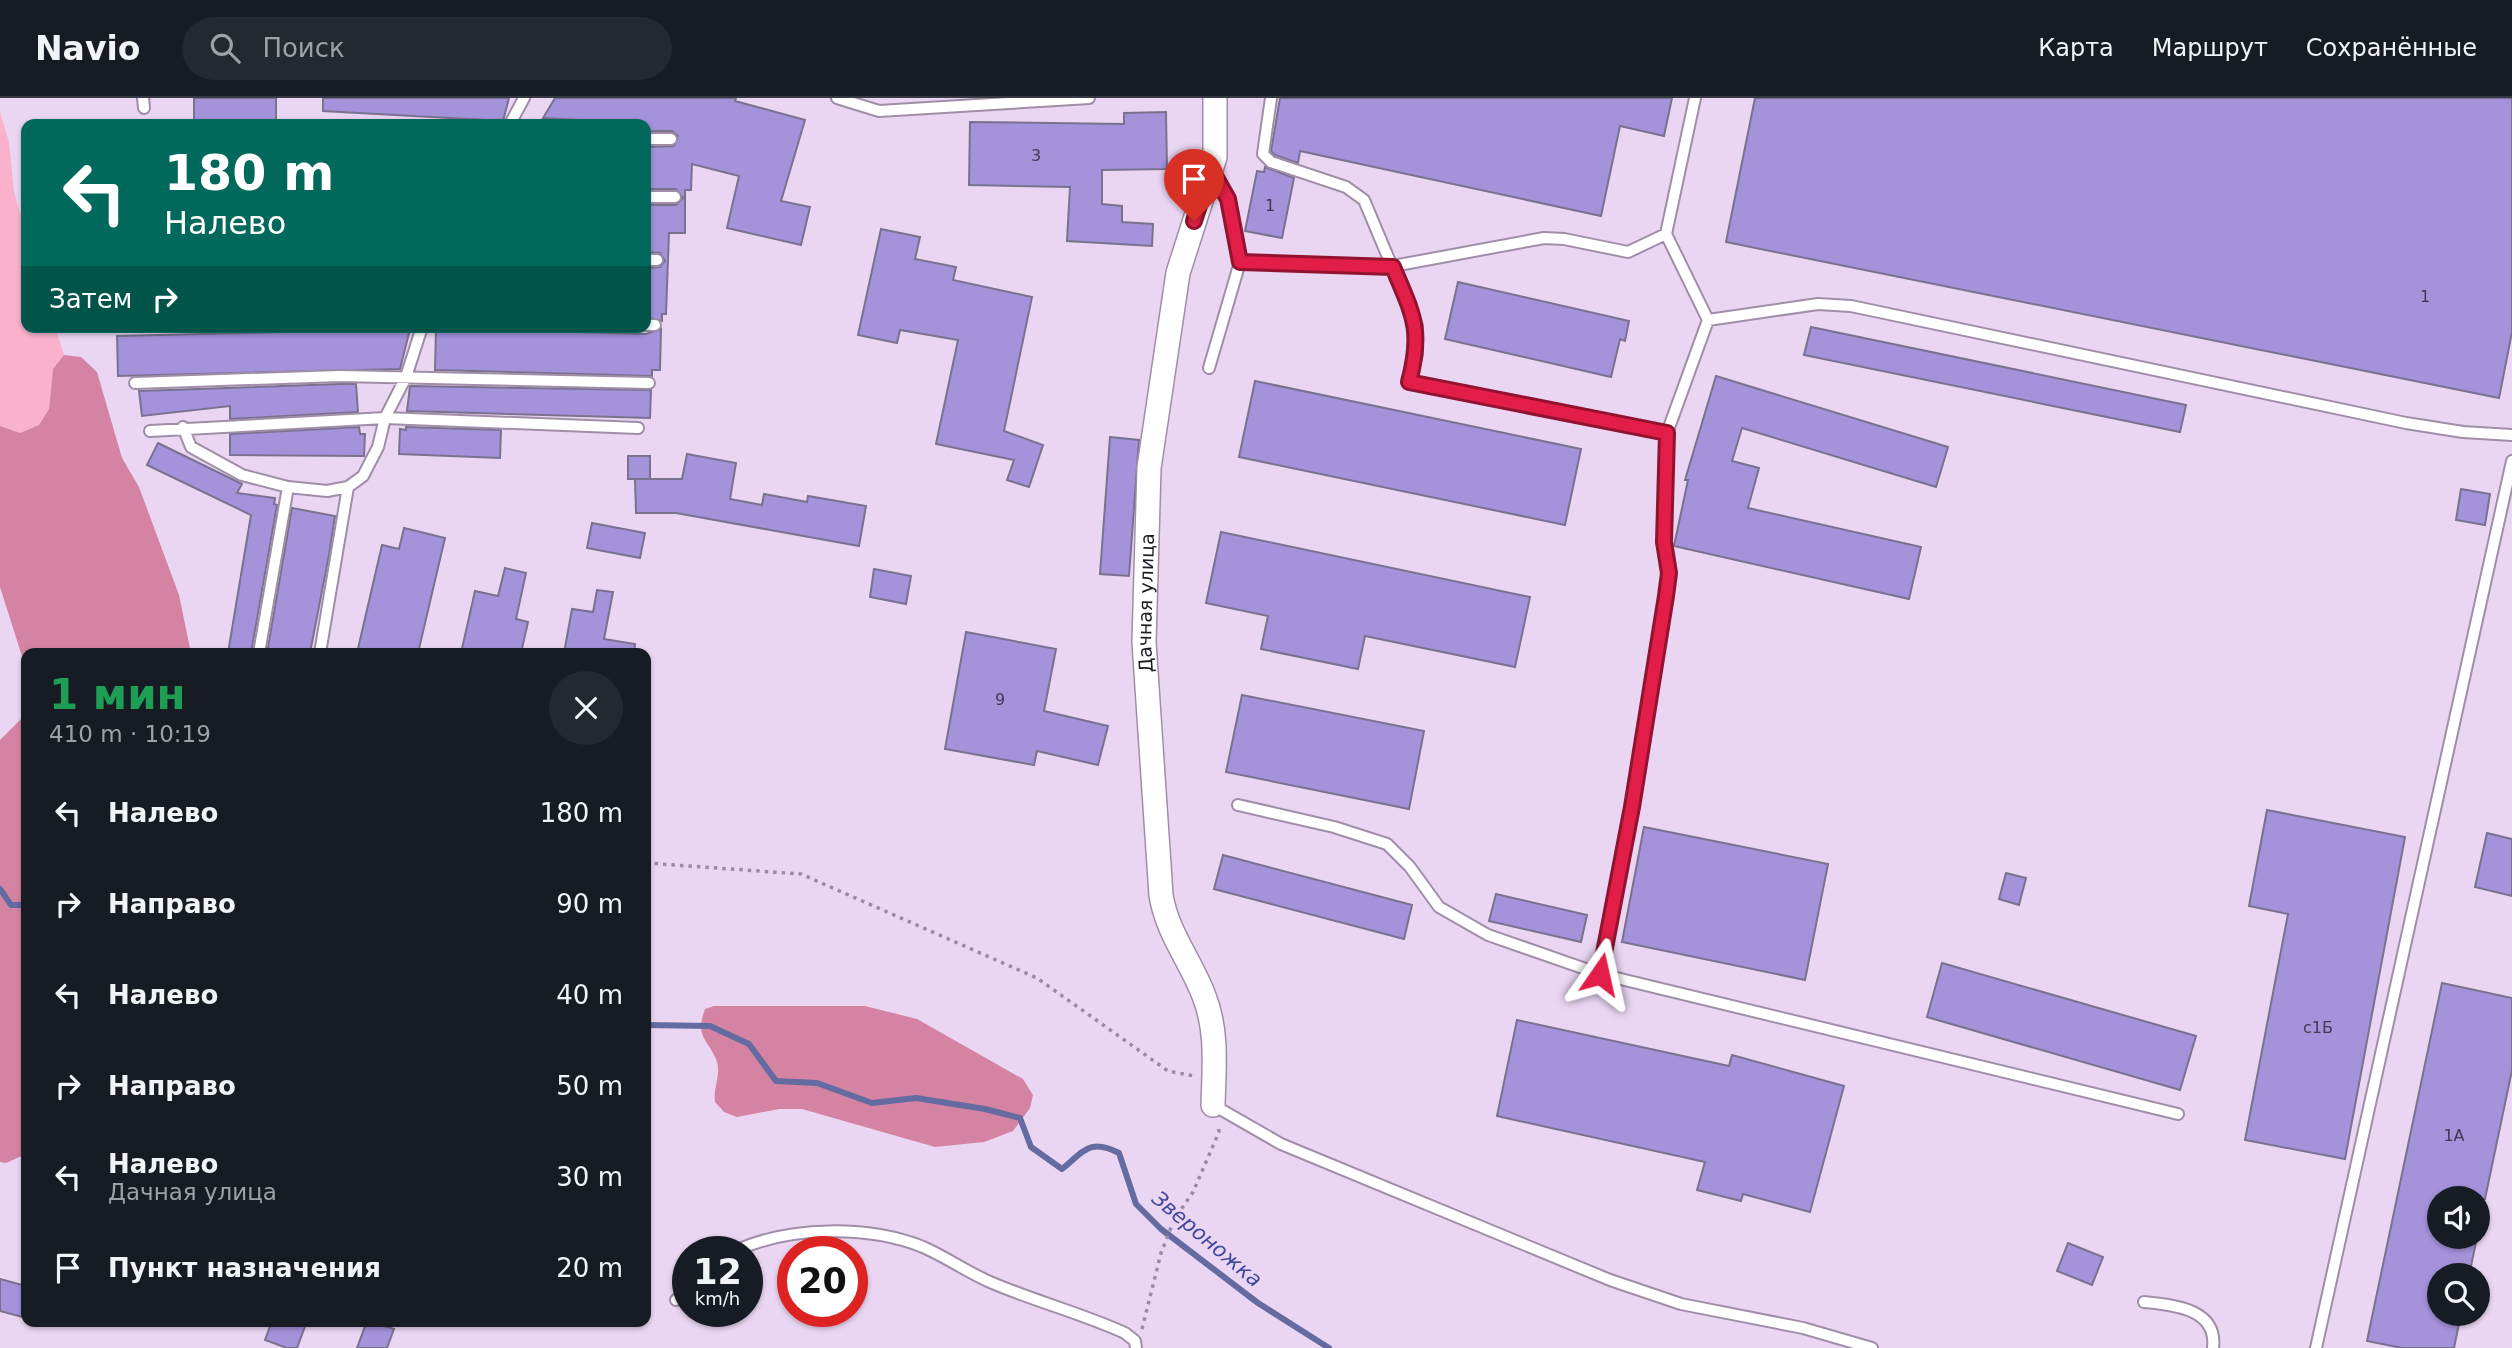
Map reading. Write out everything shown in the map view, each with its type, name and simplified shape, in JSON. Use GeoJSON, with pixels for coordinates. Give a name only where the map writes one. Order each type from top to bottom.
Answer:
{"type":"FeatureCollection","features":[{"type":"Feature","properties":{"kind":"street","name":"Дачная улица"},"geometry":{"type":"LineString","coordinates":[[1213,1105],[1214,1034],[1209,1011],[1164,914],[1144,642],[1149,468],[1178,273],[1215,157],[1215,98]]}},
{"type":"Feature","properties":{"kind":"lane"},"geometry":{"type":"LineString","coordinates":[[513,119],[524,98]]}},
{"type":"Feature","properties":{"kind":"lane"},"geometry":{"type":"LineString","coordinates":[[837,98],[879,111],[1089,98]]}},
{"type":"Feature","properties":{"kind":"lane"},"geometry":{"type":"LineString","coordinates":[[1271,98],[1263,154],[1271,162],[1346,187],[1364,200],[1417,326],[1417,354],[1409,382],[1667,433]]}},
{"type":"Feature","properties":{"kind":"lane"},"geometry":{"type":"LineString","coordinates":[[1600,974],[1632,807],[1669,573],[1664,542],[1667,433],[1708,320],[1666,234],[1695,98]]}},
{"type":"Feature","properties":{"kind":"lane"},"geometry":{"type":"LineString","coordinates":[[651,139],[671,139]]}},
{"type":"Feature","properties":{"kind":"lane"},"geometry":{"type":"LineString","coordinates":[[1209,368],[1240,262],[1228,199],[1211,169]]}},
{"type":"Feature","properties":{"kind":"lane"},"geometry":{"type":"LineString","coordinates":[[651,197],[676,197]]}},
{"type":"Feature","properties":{"kind":"lane"},"geometry":{"type":"LineString","coordinates":[[1240,262],[1393,267],[1544,238],[1564,239],[1628,252],[1666,234]]}},
{"type":"Feature","properties":{"kind":"lane"},"geometry":{"type":"LineString","coordinates":[[1708,320],[1818,304],[1851,306],[2406,423],[2463,432],[2512,435]]}},
{"type":"Feature","properties":{"kind":"lane"},"geometry":{"type":"LineString","coordinates":[[183,427],[191,447],[242,475],[288,487],[327,491],[348,487],[363,476],[377,447],[385,418],[406,377],[420,333]]}},
{"type":"Feature","properties":{"kind":"lane"},"geometry":{"type":"LineString","coordinates":[[135,383],[259,377],[406,377],[649,383]]}},
{"type":"Feature","properties":{"kind":"lane"},"geometry":{"type":"LineString","coordinates":[[150,430],[385,418],[638,428]]}},
{"type":"Feature","properties":{"kind":"lane"},"geometry":{"type":"LineString","coordinates":[[2316,1348],[2512,461]]}},
{"type":"Feature","properties":{"kind":"lane"},"geometry":{"type":"LineString","coordinates":[[260,648],[288,487]]}},
{"type":"Feature","properties":{"kind":"lane"},"geometry":{"type":"LineString","coordinates":[[321,648],[348,487]]}},
{"type":"Feature","properties":{"kind":"lane"},"geometry":{"type":"LineString","coordinates":[[1238,805],[1334,827],[1387,844],[1410,867],[1439,907],[1488,935],[1600,974],[2178,1114]]}},
{"type":"Feature","properties":{"kind":"lane"},"geometry":{"type":"LineString","coordinates":[[1213,1105],[1281,1143],[1610,1280],[1681,1304],[1803,1328],[1872,1348]]}},
{"type":"Feature","properties":{"kind":"lane"},"geometry":{"type":"LineString","coordinates":[[763,1241],[832,1233],[893,1239],[923,1247],[989,1282],[1125,1333],[1135,1341],[1136,1348]]}},
{"type":"Feature","properties":{"kind":"lane"},"geometry":{"type":"LineString","coordinates":[[2144,1302],[2183,1306],[2200,1315],[2210,1328],[2213,1348]]}},
{"type":"Feature","properties":{"kind":"path"},"geometry":{"type":"LineString","coordinates":[[651,863],[801,874],[1037,978],[1168,1071],[1214,1081]]}},
{"type":"Feature","properties":{"kind":"path"},"geometry":{"type":"LineString","coordinates":[[1140,1335],[1161,1253],[1174,1220],[1193,1192],[1219,1132],[1213,1105]]}},
{"type":"Feature","properties":{"kind":"shaded area"},"geometry":{"type":"Polygon","coordinates":[[[0,112],[9,142],[14,192],[21,216],[21,333],[57,333],[64,355],[53,369],[49,409],[39,425],[20,433],[0,426],[0,112]]]}},
{"type":"Feature","properties":{"kind":"shaded area"},"geometry":{"type":"Polygon","coordinates":[[[64,355],[81,357],[97,372],[122,458],[139,487],[179,595],[190,648],[21,648],[21,653],[0,587],[0,426],[20,433],[39,425],[49,409],[53,369],[64,355]]]}},
{"type":"Feature","properties":{"kind":"shaded area"},"geometry":{"type":"Polygon","coordinates":[[[21,719],[21,1156],[6,1163],[0,1162],[0,740],[21,719]]]}},
{"type":"Feature","properties":{"kind":"shaded area"},"geometry":{"type":"Polygon","coordinates":[[[714,1006],[865,1006],[917,1019],[1023,1079],[1033,1095],[1030,1108],[1013,1131],[984,1142],[935,1147],[802,1109],[779,1109],[737,1117],[724,1112],[715,1102],[718,1067],[701,1027],[705,1009],[714,1006]]]}},
{"type":"Feature","properties":{"kind":"building"},"geometry":{"type":"Polygon","coordinates":[[[194,98],[276,98],[276,119],[194,119],[194,98]]]}},
{"type":"Feature","properties":{"kind":"building"},"geometry":{"type":"Polygon","coordinates":[[[323,98],[509,98],[504,119],[323,111],[323,98]]]}},
{"type":"Feature","properties":{"kind":"building"},"geometry":{"type":"Polygon","coordinates":[[[555,98],[736,98],[735,101],[805,120],[781,201],[810,207],[801,245],[727,228],[739,176],[692,164],[691,190],[685,190],[685,233],[669,233],[666,314],[662,314],[662,321],[651,318],[651,268],[660,267],[665,261],[660,253],[651,252],[651,205],[676,205],[683,198],[676,189],[651,189],[651,147],[674,146],[678,136],[672,131],[651,131],[651,119],[543,118],[555,98]]]}},
{"type":"Feature","properties":{"kind":"building"},"geometry":{"type":"Polygon","coordinates":[[[1280,98],[1672,98],[1664,136],[1620,126],[1601,216],[1300,151],[1298,163],[1275,155],[1271,151],[1280,98]]]}},
{"type":"Feature","properties":{"kind":"building"},"geometry":{"type":"Polygon","coordinates":[[[1755,98],[2512,98],[2512,332],[2499,398],[1726,242],[1755,98]]]}},
{"type":"Feature","properties":{"kind":"building"},"geometry":{"type":"Polygon","coordinates":[[[1166,112],[1167,169],[1102,170],[1102,204],[1122,206],[1122,222],[1153,224],[1152,246],[1067,241],[1070,187],[969,185],[970,122],[1124,124],[1124,113],[1166,112]]]}},
{"type":"Feature","properties":{"kind":"building"},"geometry":{"type":"Polygon","coordinates":[[[1265,167],[1294,178],[1282,238],[1245,231],[1257,171],[1264,172],[1265,167]]]}},
{"type":"Feature","properties":{"kind":"building"},"geometry":{"type":"Polygon","coordinates":[[[881,229],[920,237],[915,259],[956,267],[953,280],[1032,297],[1004,431],[1043,445],[1029,487],[1007,480],[1014,460],[936,444],[958,340],[900,330],[897,343],[858,335],[881,229]]]}},
{"type":"Feature","properties":{"kind":"building"},"geometry":{"type":"Polygon","coordinates":[[[1458,282],[1629,321],[1625,341],[1620,339],[1611,377],[1445,339],[1458,282]]]}},
{"type":"Feature","properties":{"kind":"building"},"geometry":{"type":"Polygon","coordinates":[[[1811,327],[2186,405],[2180,432],[1804,355],[1811,327]]]}},
{"type":"Feature","properties":{"kind":"building"},"geometry":{"type":"Polygon","coordinates":[[[661,329],[660,370],[652,370],[652,376],[435,370],[436,333],[646,334],[661,329]]]}},
{"type":"Feature","properties":{"kind":"building"},"geometry":{"type":"Polygon","coordinates":[[[409,333],[400,369],[118,376],[117,336],[409,333]]]}},
{"type":"Feature","properties":{"kind":"building"},"geometry":{"type":"Polygon","coordinates":[[[1716,376],[1948,447],[1936,487],[1742,428],[1732,461],[1759,468],[1748,508],[1921,547],[1909,599],[1674,546],[1688,480],[1685,480],[1716,376]]]}},
{"type":"Feature","properties":{"kind":"building"},"geometry":{"type":"Polygon","coordinates":[[[1255,381],[1581,449],[1565,525],[1239,457],[1255,381]]]}},
{"type":"Feature","properties":{"kind":"building"},"geometry":{"type":"Polygon","coordinates":[[[356,384],[358,412],[230,419],[230,406],[142,416],[139,391],[356,384]]]}},
{"type":"Feature","properties":{"kind":"building"},"geometry":{"type":"Polygon","coordinates":[[[410,386],[651,390],[650,418],[407,411],[410,386]]]}},
{"type":"Feature","properties":{"kind":"building"},"geometry":{"type":"Polygon","coordinates":[[[359,427],[360,434],[365,434],[364,456],[230,455],[230,434],[359,427]]]}},
{"type":"Feature","properties":{"kind":"building"},"geometry":{"type":"Polygon","coordinates":[[[406,427],[501,430],[500,458],[399,454],[400,429],[406,430],[406,427]]]}},
{"type":"Feature","properties":{"kind":"building"},"geometry":{"type":"Polygon","coordinates":[[[1110,437],[1139,440],[1129,576],[1100,574],[1110,437]]]}},
{"type":"Feature","properties":{"kind":"building"},"geometry":{"type":"Polygon","coordinates":[[[158,443],[242,484],[237,493],[275,498],[274,504],[277,505],[252,648],[229,648],[251,515],[147,465],[158,443]]]}},
{"type":"Feature","properties":{"kind":"building"},"geometry":{"type":"Polygon","coordinates":[[[687,454],[736,463],[730,499],[762,505],[764,494],[807,502],[808,496],[866,506],[859,546],[676,513],[636,513],[635,479],[682,479],[687,454]]]}},
{"type":"Feature","properties":{"kind":"building"},"geometry":{"type":"Polygon","coordinates":[[[628,456],[650,456],[650,479],[628,479],[628,456]]]}},
{"type":"Feature","properties":{"kind":"building"},"geometry":{"type":"Polygon","coordinates":[[[2461,489],[2490,494],[2485,525],[2456,520],[2461,489]]]}},
{"type":"Feature","properties":{"kind":"building"},"geometry":{"type":"Polygon","coordinates":[[[292,508],[335,516],[311,648],[268,648],[292,508]]]}},
{"type":"Feature","properties":{"kind":"building"},"geometry":{"type":"Polygon","coordinates":[[[592,523],[645,533],[640,558],[587,548],[592,523]]]}},
{"type":"Feature","properties":{"kind":"building"},"geometry":{"type":"Polygon","coordinates":[[[404,528],[445,538],[419,648],[358,648],[382,545],[399,549],[404,528]]]}},
{"type":"Feature","properties":{"kind":"building"},"geometry":{"type":"Polygon","coordinates":[[[1221,532],[1530,597],[1515,667],[1365,636],[1358,669],[1261,649],[1268,616],[1206,603],[1221,532]]]}},
{"type":"Feature","properties":{"kind":"building"},"geometry":{"type":"Polygon","coordinates":[[[505,568],[526,573],[516,619],[528,622],[522,648],[462,648],[475,591],[498,596],[505,568]]]}},
{"type":"Feature","properties":{"kind":"building"},"geometry":{"type":"Polygon","coordinates":[[[874,569],[911,576],[906,604],[870,597],[874,569]]]}},
{"type":"Feature","properties":{"kind":"building"},"geometry":{"type":"Polygon","coordinates":[[[597,590],[613,592],[604,639],[635,644],[635,648],[565,648],[572,609],[593,612],[597,590]]]}},
{"type":"Feature","properties":{"kind":"building"},"geometry":{"type":"Polygon","coordinates":[[[966,632],[1056,649],[1044,711],[1108,726],[1098,765],[1037,751],[1034,765],[945,749],[966,632]]]}},
{"type":"Feature","properties":{"kind":"building"},"geometry":{"type":"Polygon","coordinates":[[[1242,695],[1424,731],[1409,809],[1226,772],[1242,695]]]}},
{"type":"Feature","properties":{"kind":"building"},"geometry":{"type":"Polygon","coordinates":[[[2267,810],[2405,837],[2345,1159],[2245,1140],[2288,914],[2249,906],[2267,810]]]}},
{"type":"Feature","properties":{"kind":"building"},"geometry":{"type":"Polygon","coordinates":[[[1644,827],[1828,864],[1805,980],[1622,942],[1644,827]]]}},
{"type":"Feature","properties":{"kind":"building"},"geometry":{"type":"Polygon","coordinates":[[[2487,833],[2512,839],[2512,896],[2475,887],[2487,833]]]}},
{"type":"Feature","properties":{"kind":"building"},"geometry":{"type":"Polygon","coordinates":[[[1223,855],[1412,905],[1404,939],[1214,889],[1223,855]]]}},
{"type":"Feature","properties":{"kind":"building"},"geometry":{"type":"Polygon","coordinates":[[[2006,873],[2026,878],[2019,905],[1999,899],[2006,873]]]}},
{"type":"Feature","properties":{"kind":"building"},"geometry":{"type":"Polygon","coordinates":[[[1496,894],[1587,915],[1581,942],[1489,921],[1496,894]]]}},
{"type":"Feature","properties":{"kind":"building"},"geometry":{"type":"Polygon","coordinates":[[[1942,963],[2196,1036],[2180,1090],[1927,1017],[1942,963]]]}},
{"type":"Feature","properties":{"kind":"building"},"geometry":{"type":"Polygon","coordinates":[[[2442,983],[2512,998],[2512,1070],[2488,1186],[2427,1186],[2427,1249],[2475,1249],[2472,1263],[2427,1263],[2427,1326],[2459,1326],[2454,1348],[2402,1348],[2367,1341],[2442,983]]]}},
{"type":"Feature","properties":{"kind":"building"},"geometry":{"type":"Polygon","coordinates":[[[1517,1020],[1729,1066],[1732,1055],[1844,1086],[1810,1212],[1743,1194],[1741,1201],[1697,1190],[1705,1162],[1497,1116],[1517,1020]]]}},
{"type":"Feature","properties":{"kind":"building"},"geometry":{"type":"Polygon","coordinates":[[[2068,1243],[2103,1257],[2092,1285],[2057,1271],[2068,1243]]]}},
{"type":"Feature","properties":{"kind":"building"},"geometry":{"type":"Polygon","coordinates":[[[0,1279],[21,1285],[21,1317],[0,1311],[0,1279]]]}},
{"type":"Feature","properties":{"kind":"building"},"geometry":{"type":"Polygon","coordinates":[[[270,1327],[305,1327],[297,1348],[287,1348],[265,1340],[270,1327]]]}},
{"type":"Feature","properties":{"kind":"building"},"geometry":{"type":"Polygon","coordinates":[[[365,1327],[394,1329],[387,1348],[357,1348],[365,1327]]]}},
{"type":"Feature","properties":{"kind":"waterway","name":"Звероножка"},"geometry":{"type":"LineString","coordinates":[[0,889],[11,905],[21,905]]}},
{"type":"Feature","properties":{"kind":"waterway","name":"Звероножка"},"geometry":{"type":"LineString","coordinates":[[651,1025],[710,1026],[749,1044],[776,1081],[817,1083],[872,1103],[916,1098],[985,1109],[1020,1118],[1031,1147],[1062,1169],[1082,1152],[1094,1147],[1119,1153],[1136,1204],[1161,1229],[1258,1303],[1329,1348]]}},
{"type":"Feature","properties":{"kind":"route"},"geometry":{"type":"LineString","coordinates":[[1194,221],[1211,169],[1225,189],[1240,262],[1393,267],[1417,326],[1417,354],[1409,382],[1667,433],[1664,542],[1669,573],[1632,807],[1600,974]]}}]}
